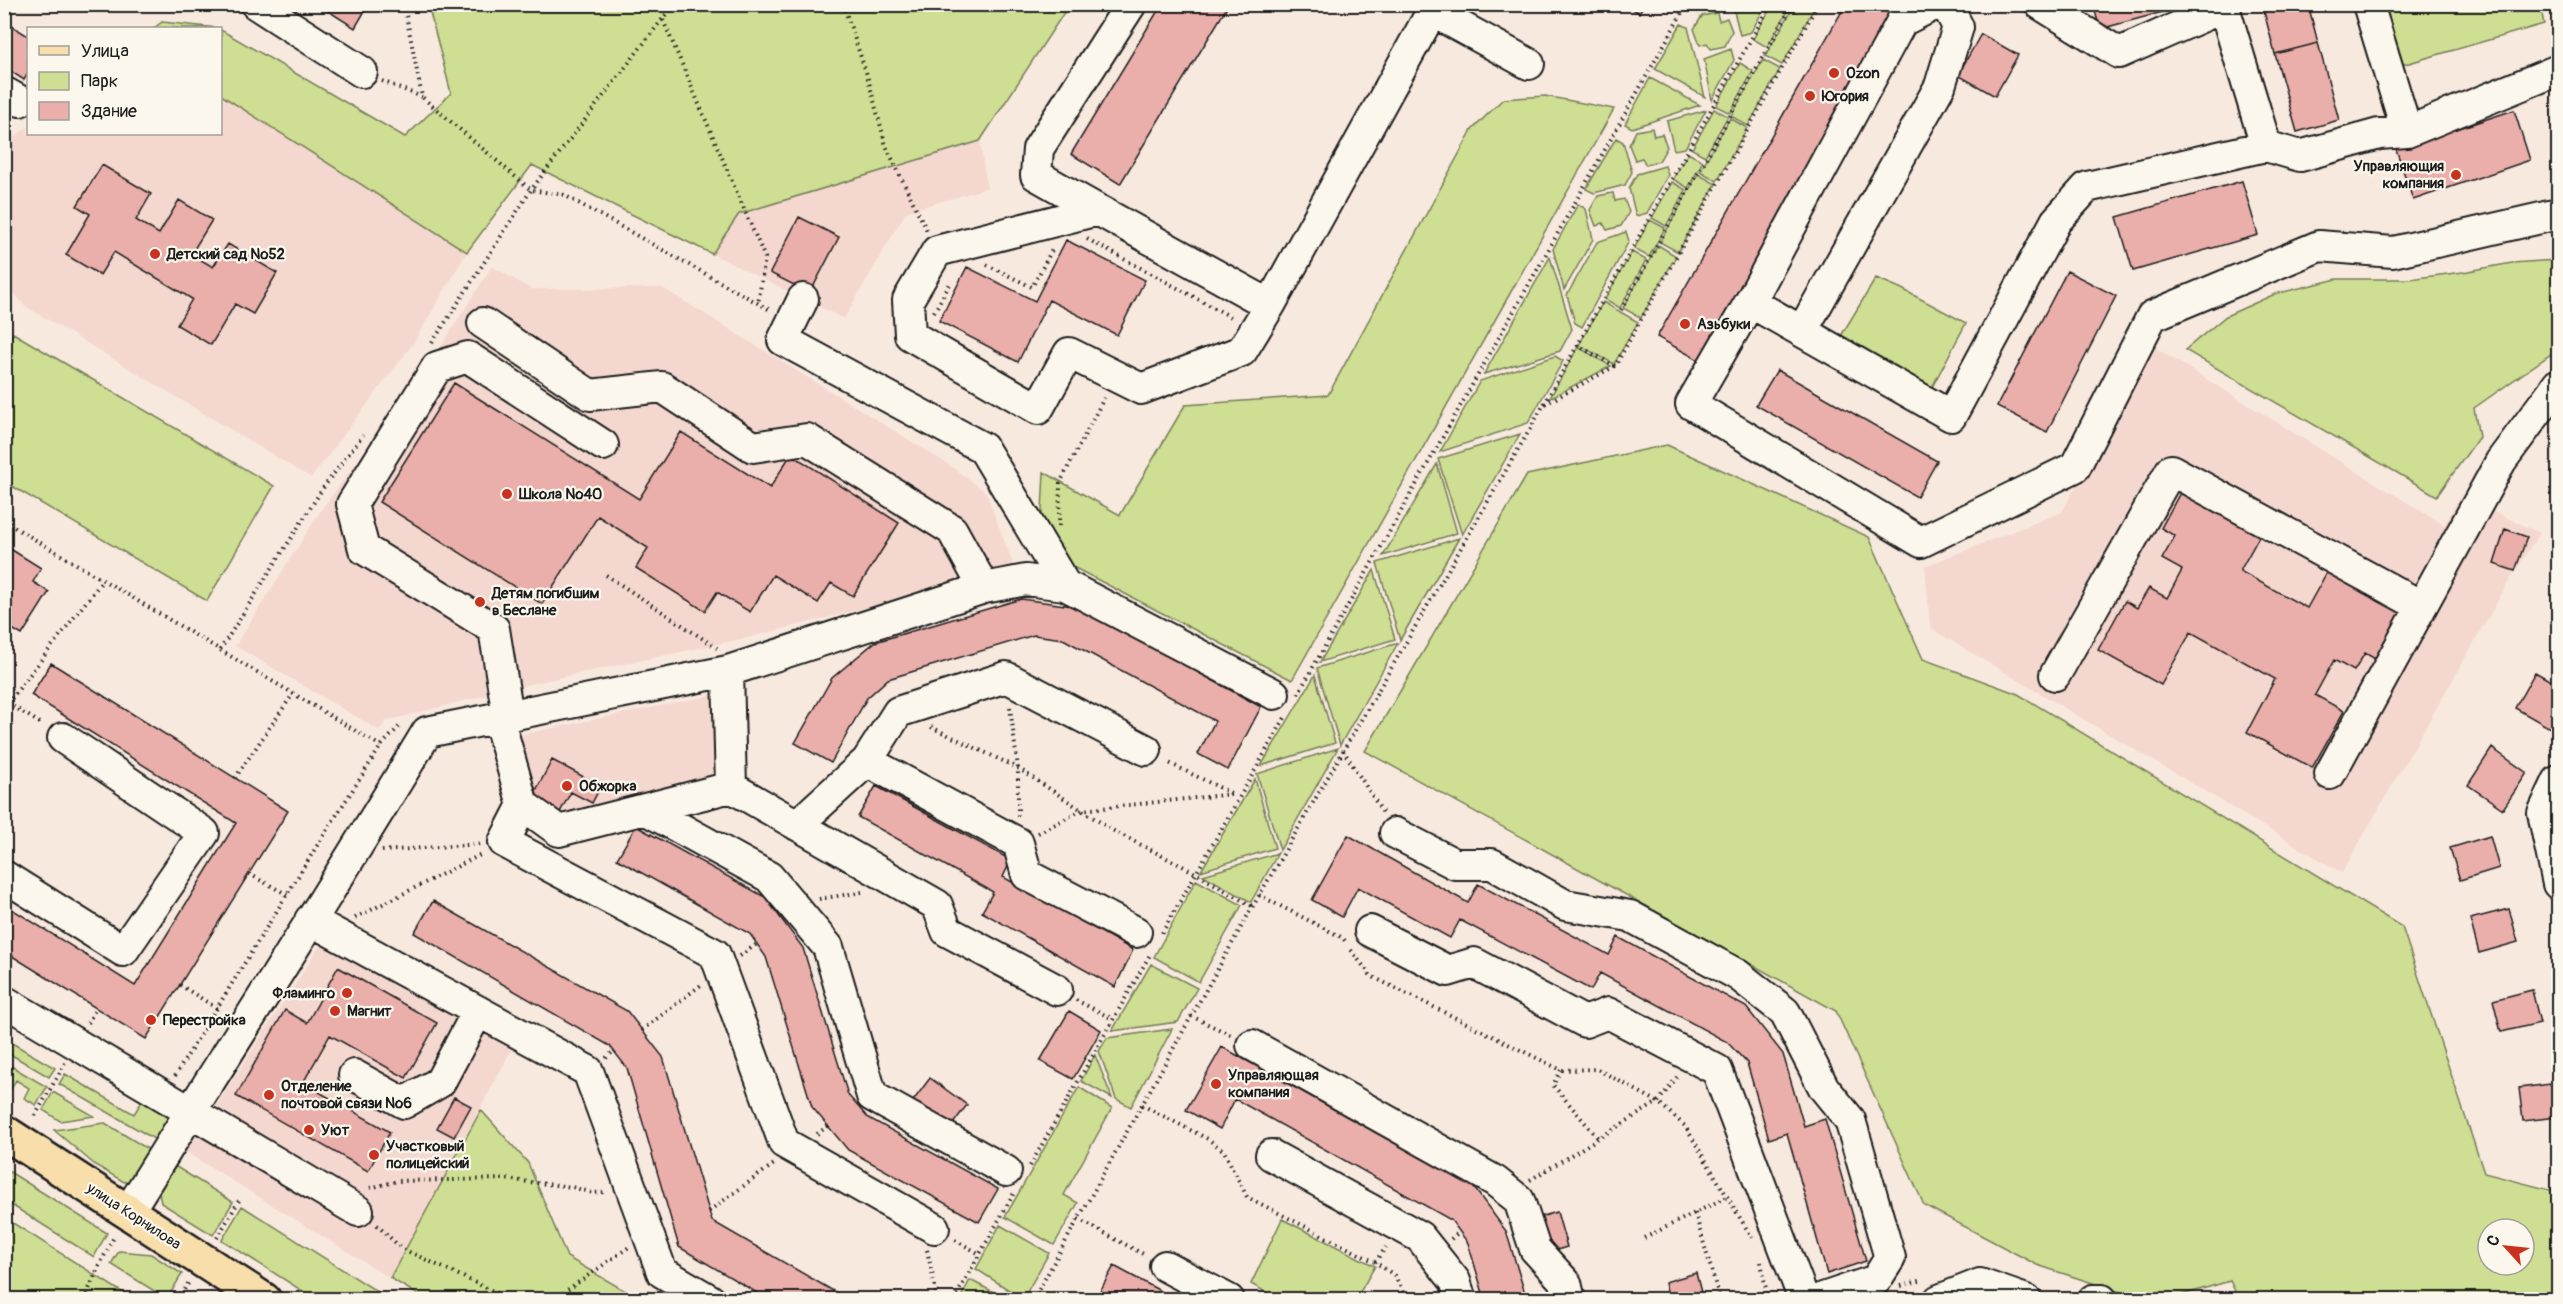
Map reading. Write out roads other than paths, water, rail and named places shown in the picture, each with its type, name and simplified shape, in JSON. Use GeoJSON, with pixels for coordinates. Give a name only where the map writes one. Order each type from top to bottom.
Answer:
{"type":"FeatureCollection","features":[{"type":"Feature","properties":{"kind":"main road","name":"улица Корнилова"},"geometry":{"type":"LineString","coordinates":[[4,1132],[264,1299]]}},
{"type":"Feature","properties":{"kind":"street"},"geometry":{"type":"LineString","coordinates":[[256,4],[362,72]]}},
{"type":"Feature","properties":{"kind":"street"},"geometry":{"type":"LineString","coordinates":[[1131,4],[1038,149],[1036,175],[1098,210],[1139,221],[1270,305]]}},
{"type":"Feature","properties":{"kind":"street"},"geometry":{"type":"LineString","coordinates":[[1936,4],[1902,21],[1750,302],[1691,404],[1921,542],[2075,467],[2152,316],[2319,246],[2393,252],[2559,214]]}},
{"type":"Feature","properties":{"kind":"street"},"geometry":{"type":"LineString","coordinates":[[1802,331],[1940,86],[1958,27],[1946,4]]}},
{"type":"Feature","properties":{"kind":"street"},"geometry":{"type":"LineString","coordinates":[[2040,4],[2118,53],[2224,7],[2266,146]]}},
{"type":"Feature","properties":{"kind":"street"},"geometry":{"type":"LineString","coordinates":[[2368,4],[2407,132]]}},
{"type":"Feature","properties":{"kind":"street"},"geometry":{"type":"LineString","coordinates":[[1098,210],[936,251],[908,300],[910,335],[1038,409],[1069,353],[1141,389],[1242,351],[1270,305],[1434,8],[1529,64]]}},
{"type":"Feature","properties":{"kind":"street"},"geometry":{"type":"LineString","coordinates":[[1750,302],[1951,416],[2056,221],[2087,187],[2266,146],[2300,156],[2379,134],[2407,132],[2559,70]]}},
{"type":"Feature","properties":{"kind":"street"},"geometry":{"type":"LineString","coordinates":[[797,311],[783,340],[983,448],[1065,585]]}},
{"type":"Feature","properties":{"kind":"street"},"geometry":{"type":"LineString","coordinates":[[483,323],[590,395],[662,387],[753,447],[807,439],[952,530],[984,588]]}},
{"type":"Feature","properties":{"kind":"street"},"geometry":{"type":"LineString","coordinates":[[603,445],[468,357],[437,367],[352,504],[364,549],[494,629],[503,716],[523,805],[504,842],[715,954],[784,1143],[928,1225]]}},
{"type":"Feature","properties":{"kind":"street"},"geometry":{"type":"LineString","coordinates":[[2330,774],[2501,461],[2559,384]]}},
{"type":"Feature","properties":{"kind":"street"},"geometry":{"type":"LineString","coordinates":[[2055,675],[2171,471],[2421,606]]}},
{"type":"Feature","properties":{"kind":"street"},"geometry":{"type":"LineString","coordinates":[[128,1212],[190,1113],[320,925],[354,853],[427,732],[728,671],[984,588],[1026,580],[1065,585],[1285,703]]}},
{"type":"Feature","properties":{"kind":"street"},"geometry":{"type":"LineString","coordinates":[[728,671],[731,787]]}},
{"type":"Feature","properties":{"kind":"street"},"geometry":{"type":"LineString","coordinates":[[796,825],[867,761],[898,712],[1006,677],[1146,750]]}},
{"type":"Feature","properties":{"kind":"street"},"geometry":{"type":"LineString","coordinates":[[4,876],[123,951],[204,833],[63,738]]}},
{"type":"Feature","properties":{"kind":"street"},"geometry":{"type":"LineString","coordinates":[[867,761],[1018,843],[1027,875],[1150,939]]}},
{"type":"Feature","properties":{"kind":"street"},"geometry":{"type":"LineString","coordinates":[[2559,781],[2543,813],[2559,884]]}},
{"type":"Feature","properties":{"kind":"street"},"geometry":{"type":"LineString","coordinates":[[523,805],[559,831],[731,787],[937,906],[947,931],[1057,990]]}},
{"type":"Feature","properties":{"kind":"street"},"geometry":{"type":"LineString","coordinates":[[645,809],[769,877],[828,947],[872,1096],[1016,1177]]}},
{"type":"Feature","properties":{"kind":"street"},"geometry":{"type":"LineString","coordinates":[[1395,833],[1455,864],[1492,864],[1565,905],[1630,916],[1738,975],[1785,1012],[1824,1088],[1850,1120],[1890,1258],[1876,1280],[1816,1299]]}},
{"type":"Feature","properties":{"kind":"street"},"geometry":{"type":"LineString","coordinates":[[320,925],[588,1071],[662,1272],[710,1299]]}},
{"type":"Feature","properties":{"kind":"street"},"geometry":{"type":"LineString","coordinates":[[1370,931],[1448,971],[1474,963],[1585,1022],[1608,1013],[1717,1070],[1804,1299]]}},
{"type":"Feature","properties":{"kind":"street"},"geometry":{"type":"LineString","coordinates":[[4,1001],[350,1207]]}},
{"type":"Feature","properties":{"kind":"street"},"geometry":{"type":"LineString","coordinates":[[354,1075],[404,1103],[440,1082],[478,1011]]}},
{"type":"Feature","properties":{"kind":"street"},"geometry":{"type":"LineString","coordinates":[[1252,1045],[1495,1181],[1509,1192],[1519,1200],[1535,1249],[1566,1283],[1570,1299]]}},
{"type":"Feature","properties":{"kind":"street"},"geometry":{"type":"LineString","coordinates":[[1271,1155],[1420,1237],[1455,1281],[1461,1299]]}},
{"type":"Feature","properties":{"kind":"street"},"geometry":{"type":"LineString","coordinates":[[1165,1266],[1229,1299]]}},
{"type":"Feature","properties":{"kind":"street"},"geometry":{"type":"LineString","coordinates":[[1939,1299],[1980,1284],[2026,1299]]}},
{"type":"Feature","properties":{"kind":"street"},"geometry":{"type":"LineString","coordinates":[[2092,1299],[2102,1299]]}},
{"type":"Feature","properties":{"kind":"place","name":"Ozon"},"geometry":{"type":"Point","coordinates":[1834,73]}},
{"type":"Feature","properties":{"kind":"place","name":"Югория"},"geometry":{"type":"Point","coordinates":[1810,96]}},
{"type":"Feature","properties":{"kind":"place","name":"Управляющия компания"},"geometry":{"type":"Point","coordinates":[2456,175]}},
{"type":"Feature","properties":{"kind":"place","name":"Детский сад №52"},"geometry":{"type":"Point","coordinates":[155,254]}},
{"type":"Feature","properties":{"kind":"place","name":"Азьбуки"},"geometry":{"type":"Point","coordinates":[1685,324]}},
{"type":"Feature","properties":{"kind":"place","name":"Школа №40"},"geometry":{"type":"Point","coordinates":[507,494]}},
{"type":"Feature","properties":{"kind":"place","name":"Детям погибшим в Беслане"},"geometry":{"type":"Point","coordinates":[480,602]}},
{"type":"Feature","properties":{"kind":"place","name":"Обжорка"},"geometry":{"type":"Point","coordinates":[567,786]}},
{"type":"Feature","properties":{"kind":"place","name":"Фламинго"},"geometry":{"type":"Point","coordinates":[347,993]}},
{"type":"Feature","properties":{"kind":"place","name":"Магнит"},"geometry":{"type":"Point","coordinates":[335,1011]}},
{"type":"Feature","properties":{"kind":"place","name":"Перестройка"},"geometry":{"type":"Point","coordinates":[151,1020]}},
{"type":"Feature","properties":{"kind":"place","name":"Управляющая компания"},"geometry":{"type":"Point","coordinates":[1216,1084]}},
{"type":"Feature","properties":{"kind":"place","name":"Отделение почтовой связи №6"},"geometry":{"type":"Point","coordinates":[269,1095]}},
{"type":"Feature","properties":{"kind":"place","name":"Уют"},"geometry":{"type":"Point","coordinates":[309,1130]}},
{"type":"Feature","properties":{"kind":"place","name":"Участковый полицейский"},"geometry":{"type":"Point","coordinates":[374,1155]}}]}
